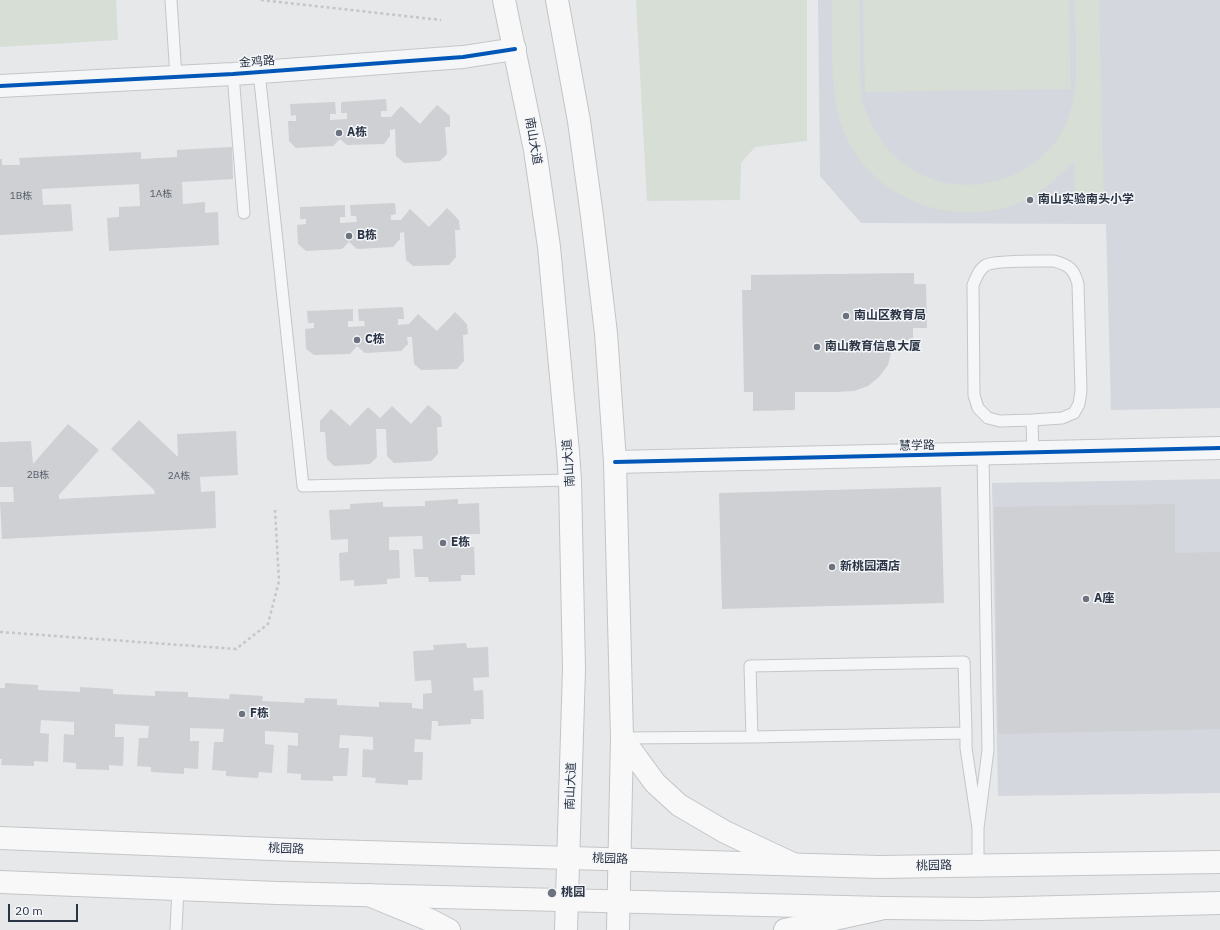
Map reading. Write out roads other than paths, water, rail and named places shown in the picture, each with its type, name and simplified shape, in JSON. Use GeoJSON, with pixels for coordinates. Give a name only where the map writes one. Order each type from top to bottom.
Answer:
{"type":"FeatureCollection","features":[{"type":"Feature","properties":{"kind":"main road","name":"南山大道"},"geometry":{"type":"LineString","coordinates":[[504,0],[535,150],[549,248],[570,480],[574,669],[566,930]]}},
{"type":"Feature","properties":{"kind":"main road"},"geometry":{"type":"LineString","coordinates":[[558,0],[579,121],[592,216],[606,333],[615,462],[622,738],[618,930]]}},
{"type":"Feature","properties":{"kind":"main road"},"geometry":{"type":"LineString","coordinates":[[622,738],[655,783],[679,805],[725,832],[793,864]]}},
{"type":"Feature","properties":{"kind":"main road","name":"桃园路"},"geometry":{"type":"LineString","coordinates":[[0,838],[296,850],[879,867],[1220,862]]}},
{"type":"Feature","properties":{"kind":"main road"},"geometry":{"type":"LineString","coordinates":[[0,882],[369,895],[884,908],[979,909],[1220,903]]}},
{"type":"Feature","properties":{"kind":"main road"},"geometry":{"type":"LineString","coordinates":[[369,895],[432,921],[448,930]]}},
{"type":"Feature","properties":{"kind":"main road"},"geometry":{"type":"LineString","coordinates":[[784,930],[884,908]]}},
{"type":"Feature","properties":{"kind":"street","name":"金鸡路"},"geometry":{"type":"LineString","coordinates":[[0,86],[233,74],[463,57],[515,49]]}},
{"type":"Feature","properties":{"kind":"street","name":"慧学路"},"geometry":{"type":"LineString","coordinates":[[615,462],[1220,448]]}},
{"type":"Feature","properties":{"kind":"lane"},"geometry":{"type":"LineString","coordinates":[[171,0],[176,77]]}},
{"type":"Feature","properties":{"kind":"lane"},"geometry":{"type":"LineString","coordinates":[[260,72],[304,486],[570,480]]}},
{"type":"Feature","properties":{"kind":"lane"},"geometry":{"type":"LineString","coordinates":[[233,74],[244,213]]}},
{"type":"Feature","properties":{"kind":"lane"},"geometry":{"type":"LineString","coordinates":[[1054,261],[1066,265],[1075,274],[1078,284],[1081,391],[1079,404],[1074,413],[1062,418],[1032,420],[1000,421],[988,418],[978,408],[974,395],[973,285],[978,273],[986,265],[996,262],[1054,261]]}},
{"type":"Feature","properties":{"kind":"lane"},"geometry":{"type":"LineString","coordinates":[[1032,420],[1033,453]]}},
{"type":"Feature","properties":{"kind":"lane"},"geometry":{"type":"LineString","coordinates":[[978,866],[978,828],[988,750],[983,454]]}},
{"type":"Feature","properties":{"kind":"lane"},"geometry":{"type":"LineString","coordinates":[[752,737],[750,666],[964,662],[966,748],[978,828]]}},
{"type":"Feature","properties":{"kind":"lane"},"geometry":{"type":"LineString","coordinates":[[622,738],[752,737],[966,732]]}},
{"type":"Feature","properties":{"kind":"lane"},"geometry":{"type":"LineString","coordinates":[[176,930],[178,888]]}},
{"type":"Feature","properties":{"kind":"place","name":"A栋"},"geometry":{"type":"Point","coordinates":[339,133]}},
{"type":"Feature","properties":{"kind":"place","name":"南山实验南头小学"},"geometry":{"type":"Point","coordinates":[1030,200]}},
{"type":"Feature","properties":{"kind":"place","name":"B栋"},"geometry":{"type":"Point","coordinates":[349,236]}},
{"type":"Feature","properties":{"kind":"place","name":"南山区教育局"},"geometry":{"type":"Point","coordinates":[846,316]}},
{"type":"Feature","properties":{"kind":"place","name":"C栋"},"geometry":{"type":"Point","coordinates":[357,340]}},
{"type":"Feature","properties":{"kind":"place","name":"南山教育信息大厦"},"geometry":{"type":"Point","coordinates":[817,347]}},
{"type":"Feature","properties":{"kind":"place","name":"E栋"},"geometry":{"type":"Point","coordinates":[443,543]}},
{"type":"Feature","properties":{"kind":"place","name":"新桃园酒店"},"geometry":{"type":"Point","coordinates":[832,567]}},
{"type":"Feature","properties":{"kind":"place","name":"A座"},"geometry":{"type":"Point","coordinates":[1086,599]}},
{"type":"Feature","properties":{"kind":"place","name":"F栋"},"geometry":{"type":"Point","coordinates":[242,714]}},
{"type":"Feature","properties":{"kind":"place","name":"桃园"},"geometry":{"type":"Point","coordinates":[552,893]}}]}
